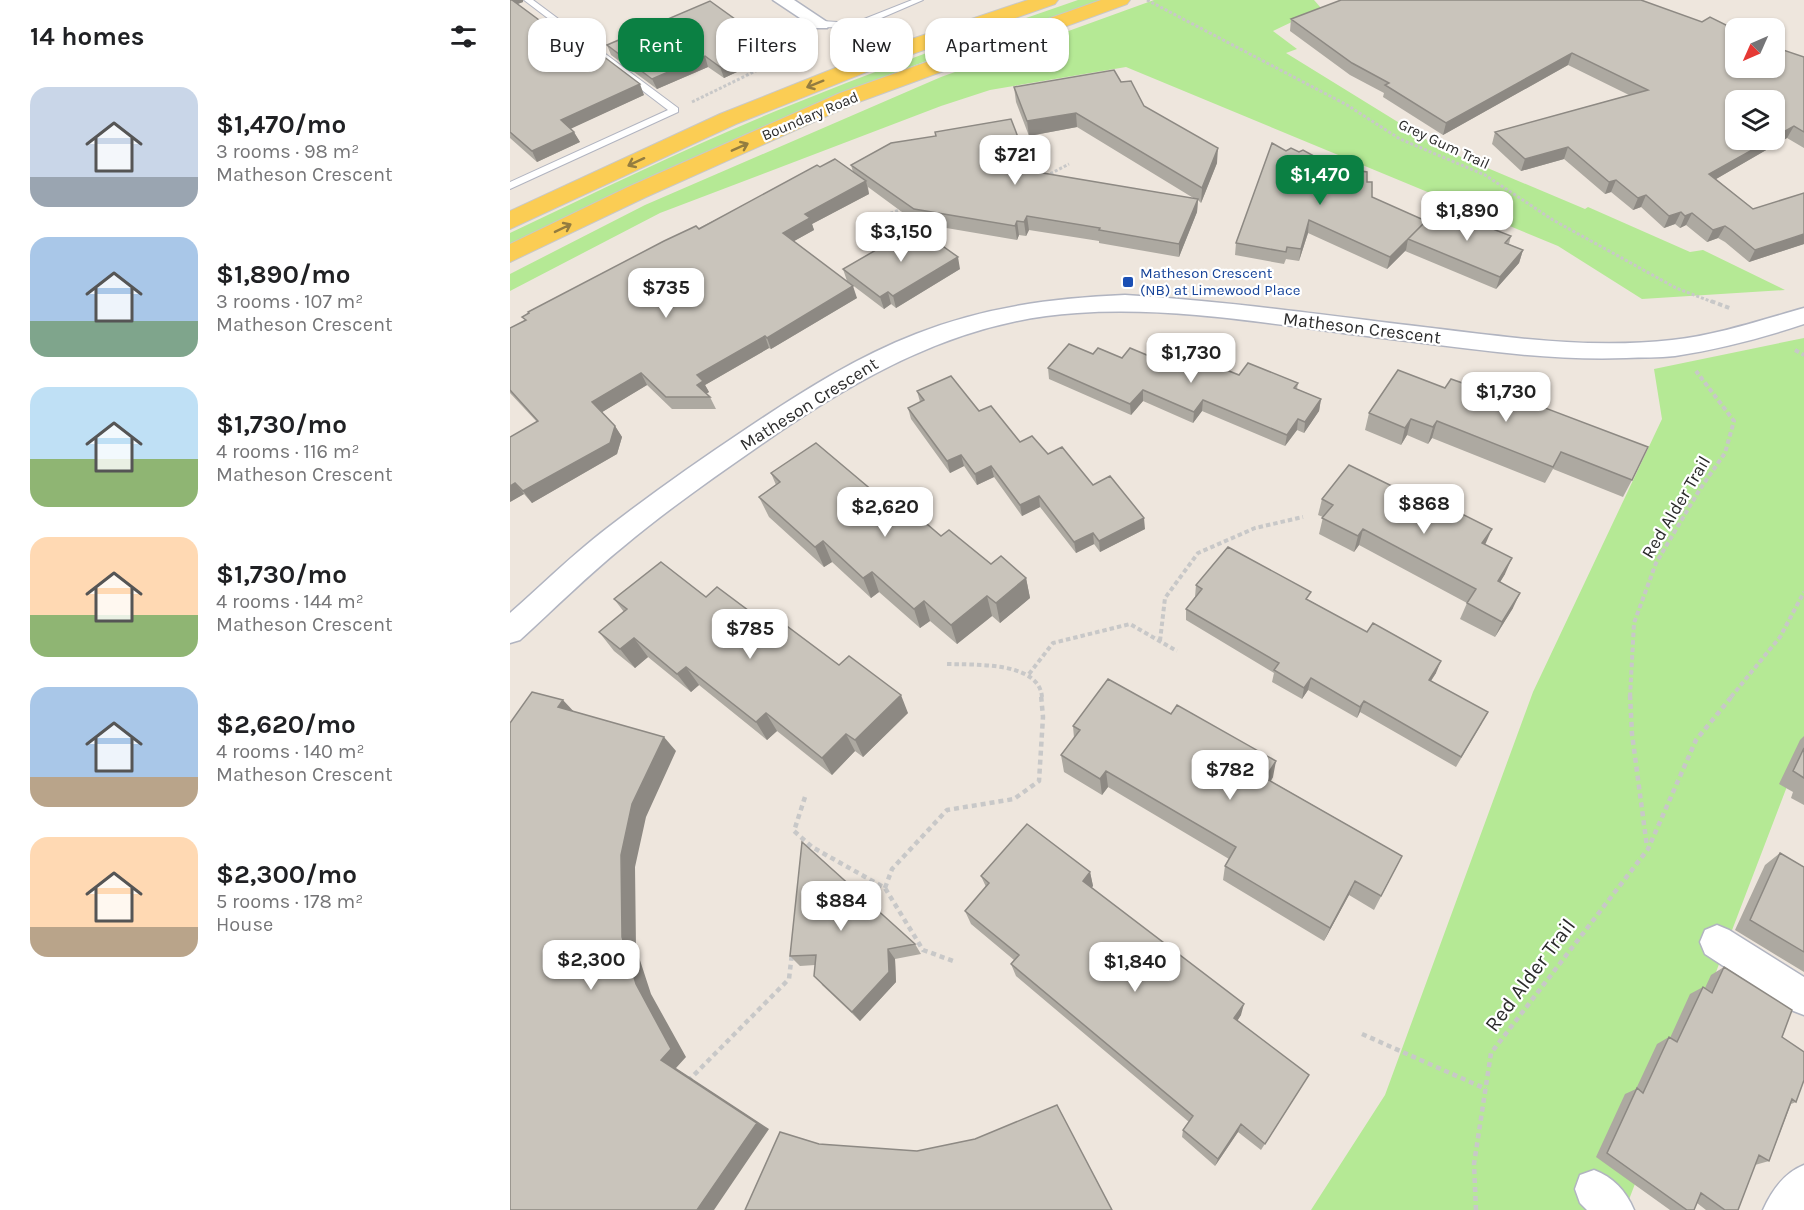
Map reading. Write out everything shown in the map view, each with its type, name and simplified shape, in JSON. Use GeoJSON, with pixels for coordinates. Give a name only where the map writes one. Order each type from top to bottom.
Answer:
{"type":"FeatureCollection","features":[{"type":"Feature","properties":{"kind":"main road","name":"Boundary Road"},"geometry":{"type":"LineString","coordinates":[[510,221],[728,119],[896,52],[1048,0]]}},
{"type":"Feature","properties":{"kind":"main road","name":"Boundary Road"},"geometry":{"type":"LineString","coordinates":[[510,254],[637,192],[848,98],[1120,0]]}},
{"type":"Feature","properties":{"kind":"street"},"geometry":{"type":"LineString","coordinates":[[782,0],[821,24]]}},
{"type":"Feature","properties":{"kind":"street","name":"Matheson Crescent"},"geometry":{"type":"LineString","coordinates":[[510,631],[614,538],[699,474],[794,409],[878,360],[926,339],[997,317],[1074,305],[1125,303],[1192,307],[1519,347],[1594,351],[1672,348],[1753,332],[1804,316]]}},
{"type":"Feature","properties":{"kind":"street"},"geometry":{"type":"LineString","coordinates":[[1717,942],[1804,997]]}},
{"type":"Feature","properties":{"kind":"street"},"geometry":{"type":"LineString","coordinates":[[1783,1210],[1804,1184]]}},
{"type":"Feature","properties":{"kind":"lane"},"geometry":{"type":"LineString","coordinates":[[510,186],[675,110],[528,0]]}},
{"type":"Feature","properties":{"kind":"lane"},"geometry":{"type":"LineString","coordinates":[[821,24],[855,26],[919,0]]}},
{"type":"Feature","properties":{"kind":"path","name":"Grey Gum Trail"},"geometry":{"type":"LineString","coordinates":[[1146,0],[1347,105],[1400,139],[1485,175],[1553,220],[1676,288],[1732,309]]}},
{"type":"Feature","properties":{"kind":"path"},"geometry":{"type":"LineString","coordinates":[[675,110],[810,46],[821,24]]}},
{"type":"Feature","properties":{"kind":"path"},"geometry":{"type":"LineString","coordinates":[[1044,177],[1069,164]]}},
{"type":"Feature","properties":{"kind":"path"},"geometry":{"type":"LineString","coordinates":[[861,232],[888,214],[906,208]]}},
{"type":"Feature","properties":{"kind":"path"},"geometry":{"type":"LineString","coordinates":[[1795,350],[1804,355]]}},
{"type":"Feature","properties":{"kind":"path","name":"Red Alder Trail"},"geometry":{"type":"LineString","coordinates":[[1648,849],[1632,734],[1630,685],[1634,623],[1656,563],[1700,489],[1725,453],[1734,420],[1695,371]]}},
{"type":"Feature","properties":{"kind":"path"},"geometry":{"type":"LineString","coordinates":[[1160,641],[1166,598],[1198,553],[1255,528],[1303,517]]}},
{"type":"Feature","properties":{"kind":"path","name":"Red Alder Trail"},"geometry":{"type":"LineString","coordinates":[[1476,1210],[1474,1164],[1491,1053],[1648,849],[1696,740],[1780,637],[1804,592]]}},
{"type":"Feature","properties":{"kind":"path"},"geometry":{"type":"LineString","coordinates":[[1029,674],[1053,643],[1130,624],[1177,651]]}},
{"type":"Feature","properties":{"kind":"path"},"geometry":{"type":"LineString","coordinates":[[885,888],[892,869],[947,810],[1014,799],[1039,781],[1043,717],[1041,689],[1029,674],[989,665],[947,664]]}},
{"type":"Feature","properties":{"kind":"path"},"geometry":{"type":"LineString","coordinates":[[805,797],[794,831],[812,847],[885,888],[923,950],[956,962]]}},
{"type":"Feature","properties":{"kind":"path"},"geometry":{"type":"LineString","coordinates":[[806,852],[812,847]]}},
{"type":"Feature","properties":{"kind":"path"},"geometry":{"type":"LineString","coordinates":[[681,1088],[789,979],[792,946]]}},
{"type":"Feature","properties":{"kind":"path"},"geometry":{"type":"LineString","coordinates":[[1362,1034],[1486,1089]]}},
{"type":"Feature","properties":{"kind":"green space"},"geometry":{"type":"Polygon","coordinates":[[[1078,0],[1101,0],[1049,18],[1025,18],[1078,0]]]}},
{"type":"Feature","properties":{"kind":"green space"},"geometry":{"type":"Polygon","coordinates":[[[1154,0],[1314,0],[1321,8],[1273,31],[1297,49],[1286,53],[1440,148],[1585,209],[1588,207],[1690,252],[1703,250],[1785,290],[1642,299],[1558,246],[1126,67],[990,90],[941,106],[660,213],[510,291],[510,274],[645,205],[941,77],[955,72],[1069,72],[1069,31],[1154,0]]]}},
{"type":"Feature","properties":{"kind":"green space"},"geometry":{"type":"Polygon","coordinates":[[[925,54],[925,62],[913,66],[913,58],[925,54]]]}},
{"type":"Feature","properties":{"kind":"green space"},"geometry":{"type":"Polygon","coordinates":[[[876,72],[897,72],[766,125],[510,245],[510,233],[720,135],[876,72]]]}},
{"type":"Feature","properties":{"kind":"green space"},"geometry":{"type":"Polygon","coordinates":[[[1804,338],[1804,742],[1625,1210],[1311,1210],[1385,1095],[1533,692],[1662,419],[1654,369],[1804,338]]]}},
{"type":"Feature","properties":{"kind":"building"},"geometry":{"type":"Polygon","coordinates":[[[510,0],[536,18],[528,18],[528,72],[606,72],[606,58],[618,67],[618,72],[624,72],[640,84],[561,120],[574,132],[532,151],[510,132],[510,0]]]}},
{"type":"Feature","properties":{"kind":"building"},"geometry":{"type":"Polygon","coordinates":[[[1341,0],[1641,0],[1702,22],[1710,17],[1725,24],[1725,78],[1785,78],[1785,51],[1804,57],[1804,132],[1794,126],[1785,131],[1785,90],[1725,90],[1725,150],[1752,150],[1709,174],[1753,209],[1804,193],[1804,234],[1755,250],[1725,226],[1713,230],[1692,213],[1685,216],[1681,212],[1669,216],[1646,195],[1638,198],[1616,180],[1609,182],[1568,147],[1525,159],[1495,132],[1648,90],[1572,53],[1446,123],[1385,85],[1389,83],[1352,63],[1291,19],[1341,0]]]}},
{"type":"Feature","properties":{"kind":"building"},"geometry":{"type":"Polygon","coordinates":[[[710,1],[734,18],[716,18],[716,64],[704,56],[704,18],[670,18],[710,1]]]}},
{"type":"Feature","properties":{"kind":"building"},"geometry":{"type":"Polygon","coordinates":[[[618,40],[618,53],[607,45],[618,40]]]}},
{"type":"Feature","properties":{"kind":"building"},"geometry":{"type":"Polygon","coordinates":[[[1114,70],[1121,82],[1131,81],[1144,106],[1218,148],[1202,188],[1076,113],[1027,121],[1014,87],[1114,70]]]}},
{"type":"Feature","properties":{"kind":"building"},"geometry":{"type":"Polygon","coordinates":[[[643,72],[668,72],[652,79],[643,72]]]}},
{"type":"Feature","properties":{"kind":"building"},"geometry":{"type":"Polygon","coordinates":[[[1011,119],[1031,171],[1198,199],[1179,244],[1027,216],[1024,222],[1017,221],[1015,226],[914,209],[851,165],[891,143],[936,136],[935,132],[1011,119]]]}},
{"type":"Feature","properties":{"kind":"building"},"geometry":{"type":"Polygon","coordinates":[[[1272,143],[1286,151],[1291,148],[1299,152],[1303,150],[1334,167],[1367,172],[1367,182],[1372,182],[1372,197],[1426,221],[1390,257],[1309,220],[1301,249],[1287,247],[1286,252],[1236,243],[1272,143]]]}},
{"type":"Feature","properties":{"kind":"building"},"geometry":{"type":"Polygon","coordinates":[[[835,159],[866,181],[805,214],[810,218],[783,233],[853,286],[767,338],[765,336],[697,375],[703,381],[697,385],[710,397],[666,397],[641,373],[592,402],[615,426],[610,443],[523,491],[515,483],[510,486],[510,437],[538,421],[510,390],[510,328],[526,320],[522,317],[528,312],[664,241],[696,226],[699,229],[817,165],[820,167],[835,159]]]}},
{"type":"Feature","properties":{"kind":"building"},"geometry":{"type":"Polygon","coordinates":[[[1439,208],[1511,236],[1505,243],[1523,250],[1500,277],[1408,239],[1439,208]]]}},
{"type":"Feature","properties":{"kind":"building"},"geometry":{"type":"Polygon","coordinates":[[[916,227],[958,257],[893,296],[888,292],[880,297],[843,269],[916,227]]]}},
{"type":"Feature","properties":{"kind":"building"},"geometry":{"type":"Polygon","coordinates":[[[1069,344],[1093,354],[1098,348],[1122,358],[1130,348],[1154,358],[1160,351],[1184,361],[1189,355],[1239,375],[1248,363],[1298,383],[1294,388],[1321,399],[1305,422],[1298,419],[1287,435],[1203,400],[1194,412],[1143,390],[1130,404],[1048,368],[1069,344]]]}},
{"type":"Feature","properties":{"kind":"building"},"geometry":{"type":"Polygon","coordinates":[[[1398,370],[1445,388],[1451,379],[1471,386],[1474,381],[1648,447],[1632,480],[1561,452],[1553,467],[1437,421],[1433,427],[1411,419],[1405,428],[1369,413],[1398,370]]]}},
{"type":"Feature","properties":{"kind":"building"},"geometry":{"type":"Polygon","coordinates":[[[951,376],[979,411],[991,406],[1020,442],[1032,436],[1048,454],[1062,447],[1093,485],[1110,476],[1144,518],[1099,541],[1093,533],[1074,542],[1039,496],[1020,505],[991,466],[975,474],[961,455],[947,461],[908,408],[924,400],[917,391],[951,376]]]}},
{"type":"Feature","properties":{"kind":"building"},"geometry":{"type":"Polygon","coordinates":[[[816,443],[892,507],[900,501],[941,536],[949,530],[991,564],[1001,556],[1026,578],[996,603],[987,596],[951,625],[924,601],[914,609],[872,572],[863,578],[823,541],[815,547],[759,497],[780,482],[771,473],[816,443]]]}},
{"type":"Feature","properties":{"kind":"building"},"geometry":{"type":"Polygon","coordinates":[[[1349,465],[1404,492],[1408,487],[1492,529],[1482,543],[1512,558],[1498,581],[1520,593],[1502,622],[1467,603],[1476,589],[1363,529],[1358,536],[1322,518],[1333,505],[1322,499],[1349,465]]]}},
{"type":"Feature","properties":{"kind":"building"},"geometry":{"type":"Polygon","coordinates":[[[1228,547],[1311,592],[1306,599],[1367,632],[1373,623],[1441,661],[1429,680],[1488,712],[1461,757],[1364,701],[1360,707],[1311,678],[1304,688],[1274,670],[1279,663],[1186,609],[1202,589],[1196,585],[1228,547]]]}},
{"type":"Feature","properties":{"kind":"building"},"geometry":{"type":"Polygon","coordinates":[[[661,562],[706,597],[717,587],[760,619],[768,612],[839,665],[849,656],[901,695],[855,740],[846,734],[822,758],[766,713],[756,722],[686,667],[677,674],[634,638],[620,649],[599,632],[627,609],[614,599],[661,562]]]}},
{"type":"Feature","properties":{"kind":"building"},"geometry":{"type":"Polygon","coordinates":[[[1108,679],[1171,714],[1177,705],[1276,761],[1265,778],[1402,856],[1381,896],[1355,881],[1330,928],[1225,866],[1236,847],[1106,771],[1100,779],[1061,755],[1080,730],[1073,726],[1108,679]]]}},
{"type":"Feature","properties":{"kind":"building"},"geometry":{"type":"Polygon","coordinates":[[[532,692],[563,700],[558,707],[664,737],[632,804],[621,855],[622,937],[636,984],[671,1049],[661,1060],[757,1123],[697,1210],[510,1210],[510,723],[532,692]]]}},
{"type":"Feature","properties":{"kind":"building"},"geometry":{"type":"Polygon","coordinates":[[[1804,748],[1804,778],[1793,771],[1804,748]]]}},
{"type":"Feature","properties":{"kind":"building"},"geometry":{"type":"Polygon","coordinates":[[[1027,824],[1090,872],[1083,881],[1244,1004],[1234,1018],[1309,1075],[1265,1144],[1241,1124],[1218,1159],[1183,1130],[1193,1116],[1011,964],[1019,955],[965,911],[989,883],[981,876],[1027,824]]]}},
{"type":"Feature","properties":{"kind":"building"},"geometry":{"type":"Polygon","coordinates":[[[802,842],[915,944],[888,949],[889,972],[852,1012],[814,976],[816,955],[790,956],[802,842]]]}},
{"type":"Feature","properties":{"kind":"building"},"geometry":{"type":"Polygon","coordinates":[[[1780,853],[1804,867],[1804,952],[1750,920],[1780,853]]]}},
{"type":"Feature","properties":{"kind":"building"},"geometry":{"type":"Polygon","coordinates":[[[1724,967],[1792,1010],[1782,1037],[1804,1052],[1804,1080],[1796,1102],[1792,1099],[1769,1161],[1759,1155],[1738,1210],[1725,1210],[1701,1193],[1694,1210],[1687,1210],[1607,1153],[1637,1088],[1643,1093],[1669,1037],[1677,1042],[1703,987],[1712,993],[1724,967]]]}},
{"type":"Feature","properties":{"kind":"building"},"geometry":{"type":"Polygon","coordinates":[[[1057,1105],[1112,1210],[745,1210],[780,1132],[819,1144],[917,1151],[975,1139],[1057,1105]]]}},
{"type":"Feature","properties":{"kind":"place","name":"Matheson Crescent (NB) at Limewood Place"},"geometry":{"type":"Point","coordinates":[1128,282]}}]}
